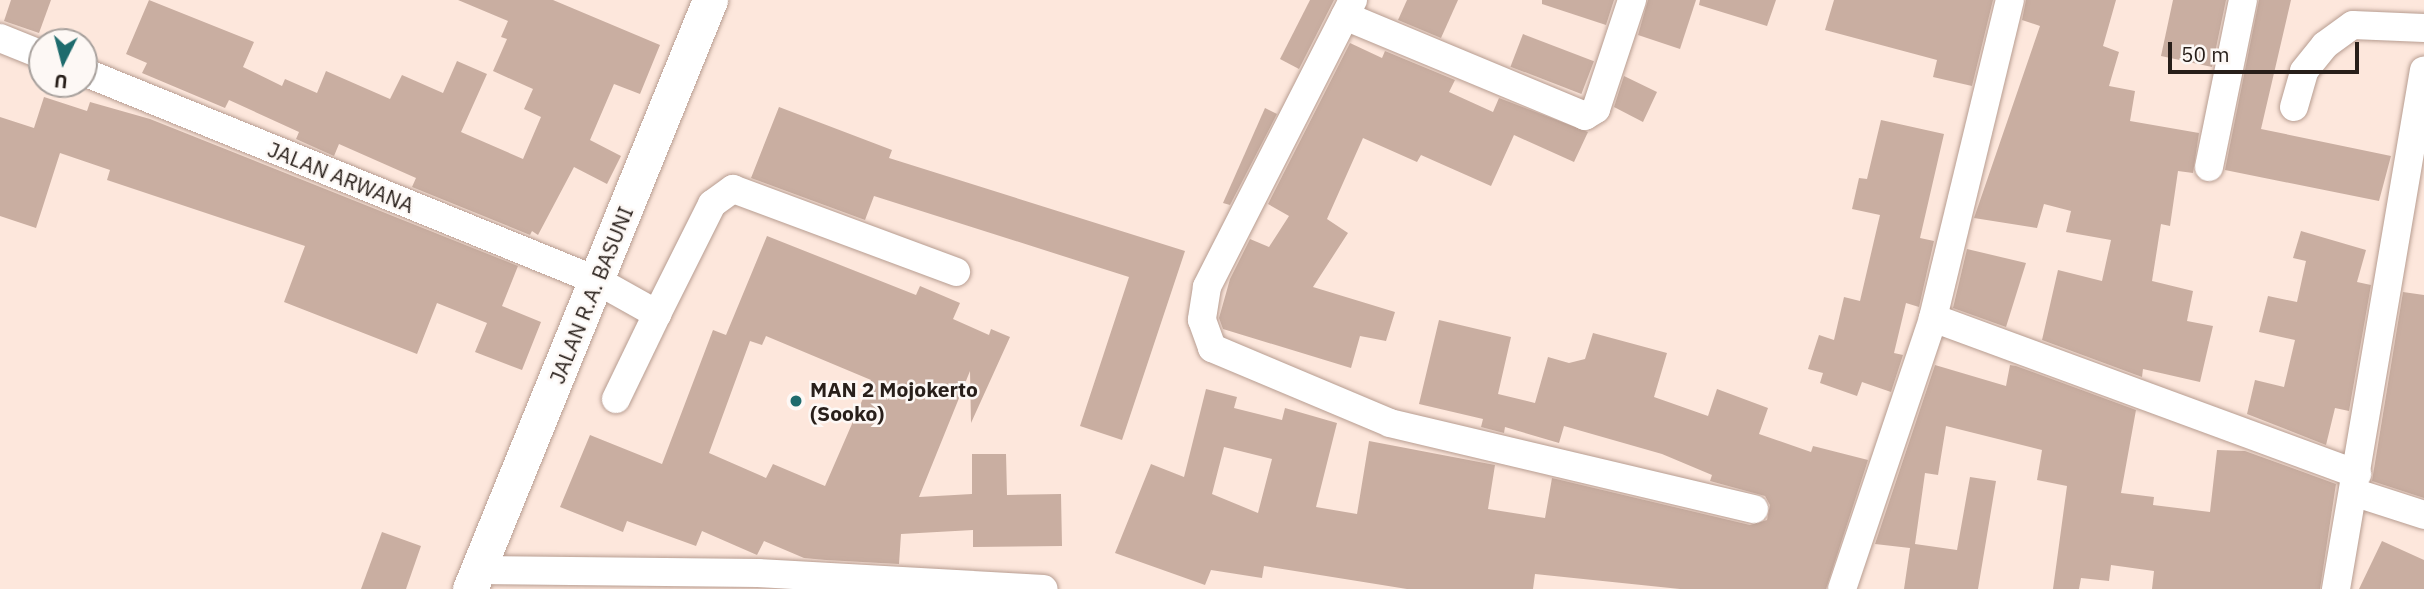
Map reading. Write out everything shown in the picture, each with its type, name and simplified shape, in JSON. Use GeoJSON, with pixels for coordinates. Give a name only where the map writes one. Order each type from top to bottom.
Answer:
{"type":"FeatureCollection","features":[{"type":"Feature","properties":{"kind":"main road","name":"JALAN R.A. BASUNI"},"geometry":{"type":"LineString","coordinates":[[474,580],[598,281],[710,0]]}},
{"type":"Feature","properties":{"kind":"street"},"geometry":{"type":"LineString","coordinates":[[1632,0],[1596,109],[1585,116],[1349,8],[1207,287],[1202,320],[1212,348],[1390,423],[1754,509]]}},
{"type":"Feature","properties":{"kind":"street"},"geometry":{"type":"LineString","coordinates":[[1842,589],[1933,318],[2010,0]]}},
{"type":"Feature","properties":{"kind":"street"},"geometry":{"type":"LineString","coordinates":[[2208,167],[2243,0]]}},
{"type":"Feature","properties":{"kind":"street"},"geometry":{"type":"LineString","coordinates":[[2294,107],[2304,71],[2326,45],[2353,25],[2424,28]]}},
{"type":"Feature","properties":{"kind":"street"},"geometry":{"type":"LineString","coordinates":[[0,38],[28,49]]}},
{"type":"Feature","properties":{"kind":"street"},"geometry":{"type":"LineString","coordinates":[[2336,589],[2424,70]]}},
{"type":"Feature","properties":{"kind":"street","name":"JALAN ARWANA"},"geometry":{"type":"LineString","coordinates":[[98,78],[598,281],[657,314]]}},
{"type":"Feature","properties":{"kind":"street"},"geometry":{"type":"LineString","coordinates":[[616,399],[712,204],[733,189],[956,272]]}},
{"type":"Feature","properties":{"kind":"street"},"geometry":{"type":"LineString","coordinates":[[1933,318],[2355,483],[2424,515]]}},
{"type":"Feature","properties":{"kind":"street"},"geometry":{"type":"LineString","coordinates":[[474,580],[758,573],[1045,589]]}},
{"type":"Feature","properties":{"kind":"building"},"geometry":{"type":"Polygon","coordinates":[[[11,0],[51,0],[41,28],[28,29],[4,21],[11,0]]]}},
{"type":"Feature","properties":{"kind":"building"},"geometry":{"type":"Polygon","coordinates":[[[149,0],[254,42],[243,67],[282,86],[285,79],[317,93],[326,71],[390,99],[402,75],[443,93],[457,61],[487,74],[461,132],[523,159],[541,117],[524,109],[533,89],[493,71],[507,39],[501,37],[508,21],[458,0],[553,0],[660,45],[640,94],[614,84],[590,140],[621,156],[607,184],[574,167],[538,235],[532,231],[530,235],[412,187],[416,178],[339,144],[334,156],[296,139],[299,132],[229,100],[225,108],[142,73],[147,63],[126,54],[149,0]]]}},
{"type":"Feature","properties":{"kind":"building"},"geometry":{"type":"Polygon","coordinates":[[[1310,0],[1334,0],[1299,69],[1280,59],[1310,0]]]}},
{"type":"Feature","properties":{"kind":"building"},"geometry":{"type":"Polygon","coordinates":[[[1407,0],[1458,0],[1441,38],[1398,20],[1407,0]]]}},
{"type":"Feature","properties":{"kind":"building"},"geometry":{"type":"Polygon","coordinates":[[[1542,0],[1614,0],[1606,25],[1542,4],[1542,0]]]}},
{"type":"Feature","properties":{"kind":"building"},"geometry":{"type":"Polygon","coordinates":[[[1648,0],[1696,0],[1680,49],[1638,35],[1648,0]]]}},
{"type":"Feature","properties":{"kind":"building"},"geometry":{"type":"Polygon","coordinates":[[[1700,0],[1776,0],[1767,26],[1699,5],[1700,0]]]}},
{"type":"Feature","properties":{"kind":"building"},"geometry":{"type":"Polygon","coordinates":[[[1834,0],[1993,0],[1972,86],[1933,77],[1937,60],[1825,30],[1834,0]]]}},
{"type":"Feature","properties":{"kind":"building"},"geometry":{"type":"Polygon","coordinates":[[[2026,0],[2116,0],[2103,46],[2119,52],[2109,86],[2135,91],[2130,121],[2199,133],[2193,173],[2178,171],[2170,226],[2161,224],[2152,281],[2193,291],[2187,321],[2213,326],[2200,382],[2143,369],[2142,377],[2042,340],[2058,270],[2102,281],[2111,240],[2066,232],[2071,211],[2044,204],[2037,228],[1974,218],[2040,26],[2022,20],[2026,0]]]}},
{"type":"Feature","properties":{"kind":"building"},"geometry":{"type":"Polygon","coordinates":[[[2173,0],[2226,0],[2212,67],[2161,56],[2173,0]]]}},
{"type":"Feature","properties":{"kind":"building"},"geometry":{"type":"Polygon","coordinates":[[[2259,0],[2291,0],[2261,129],[2391,156],[2379,201],[2225,170],[2259,0]]]}},
{"type":"Feature","properties":{"kind":"building"},"geometry":{"type":"Polygon","coordinates":[[[1523,34],[1594,61],[1581,94],[1510,67],[1523,34]]]}},
{"type":"Feature","properties":{"kind":"building"},"geometry":{"type":"Polygon","coordinates":[[[1350,43],[1382,58],[1385,51],[1455,80],[1449,92],[1493,112],[1499,98],[1588,132],[1574,162],[1514,135],[1491,186],[1421,155],[1417,162],[1363,138],[1327,219],[1348,233],[1313,287],[1395,312],[1386,341],[1360,336],[1351,368],[1223,329],[1219,318],[1230,279],[1250,239],[1269,247],[1289,216],[1268,204],[1350,43]]]}},
{"type":"Feature","properties":{"kind":"building"},"geometry":{"type":"Polygon","coordinates":[[[1624,76],[1657,92],[1643,122],[1614,107],[1624,76]]]}},
{"type":"Feature","properties":{"kind":"building"},"geometry":{"type":"Polygon","coordinates":[[[44,98],[87,111],[90,102],[150,119],[518,266],[502,306],[541,322],[522,370],[475,352],[487,323],[437,303],[417,354],[284,302],[305,246],[107,180],[110,170],[60,153],[36,228],[0,216],[0,117],[34,128],[44,98]]]}},
{"type":"Feature","properties":{"kind":"building"},"geometry":{"type":"Polygon","coordinates":[[[779,107],[892,150],[889,158],[1185,251],[1122,440],[1080,426],[1129,277],[874,196],[865,220],[751,178],[779,107]]]}},
{"type":"Feature","properties":{"kind":"building"},"geometry":{"type":"Polygon","coordinates":[[[1265,108],[1277,114],[1230,205],[1223,203],[1265,108]]]}},
{"type":"Feature","properties":{"kind":"building"},"geometry":{"type":"Polygon","coordinates":[[[1881,120],[1944,134],[1920,238],[1934,241],[1919,307],[1906,303],[1894,353],[1903,355],[1891,392],[1862,382],[1857,396],[1820,383],[1823,373],[1808,369],[1819,335],[1834,340],[1844,297],[1860,301],[1880,215],[1852,209],[1859,178],[1867,179],[1881,120]]]}},
{"type":"Feature","properties":{"kind":"building"},"geometry":{"type":"Polygon","coordinates":[[[2301,231],[2366,250],[2357,282],[2371,285],[2349,411],[2335,408],[2326,445],[2247,414],[2255,380],[2284,387],[2295,340],[2259,332],[2268,296],[2297,302],[2306,261],[2293,258],[2301,231]]]}},
{"type":"Feature","properties":{"kind":"building"},"geometry":{"type":"Polygon","coordinates":[[[767,236],[916,295],[920,286],[960,303],[953,319],[989,335],[991,329],[1010,337],[971,423],[970,371],[919,497],[972,494],[972,454],[1006,454],[1007,495],[1061,494],[1062,546],[973,547],[973,530],[901,534],[899,564],[804,558],[764,541],[757,555],[702,531],[696,546],[627,521],[623,532],[560,507],[590,435],[662,464],[713,330],[726,335],[767,236]],[[766,336],[762,345],[750,341],[709,453],[766,478],[773,464],[825,486],[871,380],[766,336]]]}},
{"type":"Feature","properties":{"kind":"building"},"geometry":{"type":"Polygon","coordinates":[[[1967,249],[2026,263],[2006,327],[1953,308],[1967,249]]]}},
{"type":"Feature","properties":{"kind":"building"},"geometry":{"type":"Polygon","coordinates":[[[2403,292],[2424,295],[2424,498],[2372,481],[2403,292]]]}},
{"type":"Feature","properties":{"kind":"building"},"geometry":{"type":"Polygon","coordinates":[[[1439,320],[1511,337],[1498,394],[1535,403],[1548,357],[1569,363],[1585,359],[1593,333],[1667,353],[1654,397],[1708,416],[1717,389],[1768,408],[1759,434],[1811,452],[1813,446],[1868,460],[1826,589],[1680,589],[1535,574],[1533,589],[1407,589],[1264,566],[1262,578],[1211,570],[1205,585],[1115,553],[1151,464],[1184,477],[1206,389],[1237,397],[1234,408],[1282,420],[1285,408],[1337,423],[1316,507],[1357,514],[1369,441],[1495,465],[1488,509],[1545,518],[1552,478],[1750,525],[1767,520],[1770,505],[1765,496],[1710,481],[1712,475],[1662,454],[1564,426],[1559,443],[1505,427],[1504,433],[1481,427],[1483,419],[1419,404],[1439,320]],[[1224,447],[1212,494],[1258,513],[1272,459],[1224,447]]]}},
{"type":"Feature","properties":{"kind":"building"},"geometry":{"type":"Polygon","coordinates":[[[1935,365],[2006,386],[2010,365],[2016,366],[2136,410],[2121,493],[2154,497],[2153,505],[2210,512],[2217,450],[2245,451],[2336,484],[2320,589],[2152,589],[2154,571],[2111,565],[2109,581],[2081,578],[2079,589],[2053,589],[2067,486],[2037,480],[2042,450],[1946,426],[1938,475],[1925,473],[1915,544],[1957,550],[1970,477],[1996,481],[1978,589],[1904,589],[1910,548],[1875,544],[1935,365]]]}},
{"type":"Feature","properties":{"kind":"building"},"geometry":{"type":"Polygon","coordinates":[[[382,532],[421,546],[406,589],[361,589],[382,532]]]}},
{"type":"Feature","properties":{"kind":"building"},"geometry":{"type":"Polygon","coordinates":[[[2382,541],[2424,560],[2424,589],[2359,589],[2382,541]]]}},
{"type":"Feature","properties":{"kind":"place","name":"MAN 2 Mojokerto (Sooko)"},"geometry":{"type":"Point","coordinates":[796,401]}}]}
